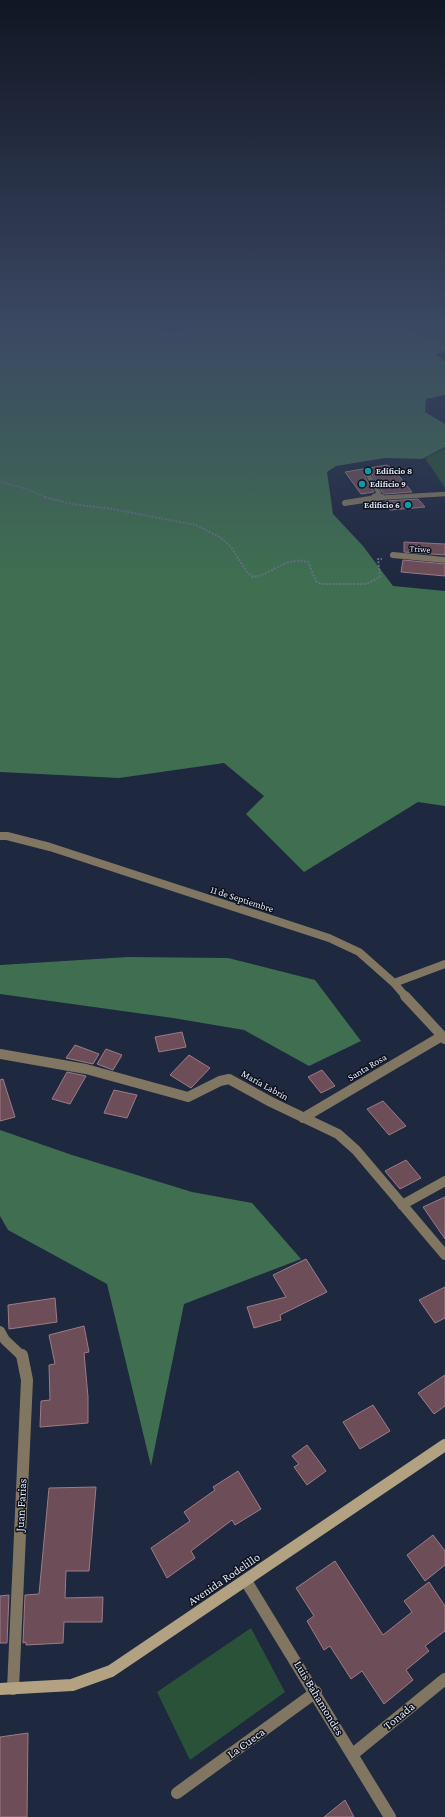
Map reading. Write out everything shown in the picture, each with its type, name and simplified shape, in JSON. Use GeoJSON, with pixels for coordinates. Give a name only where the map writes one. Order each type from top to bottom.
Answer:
{"type":"FeatureCollection","features":[{"type":"Feature","properties":{"kind":"street"},"geometry":{"type":"LineString","coordinates":[[368,475],[379,493],[372,498]]}},
{"type":"Feature","properties":{"kind":"street"},"geometry":{"type":"LineString","coordinates":[[345,502],[403,495],[445,494]]}},
{"type":"Feature","properties":{"kind":"street","name":"Triwe"},"geometry":{"type":"LineString","coordinates":[[393,556],[445,560]]}},
{"type":"Feature","properties":{"kind":"street","name":"11 de Septiembre"},"geometry":{"type":"LineString","coordinates":[[0,836],[8,836],[50,847],[329,938],[359,952],[394,983],[443,1038]]}},
{"type":"Feature","properties":{"kind":"street"},"geometry":{"type":"LineString","coordinates":[[394,983],[445,964]]}},
{"type":"Feature","properties":{"kind":"street","name":"Santa Rosa"},"geometry":{"type":"LineString","coordinates":[[303,1118],[443,1038]]}},
{"type":"Feature","properties":{"kind":"street","name":"María Labrin"},"geometry":{"type":"LineString","coordinates":[[0,1054],[86,1069],[188,1097],[220,1081],[229,1079],[303,1118],[338,1134],[356,1150],[445,1255]]}},
{"type":"Feature","properties":{"kind":"street"},"geometry":{"type":"LineString","coordinates":[[402,1205],[445,1181]]}},
{"type":"Feature","properties":{"kind":"street","name":"Juan Farias"},"geometry":{"type":"LineString","coordinates":[[0,1331],[6,1340],[22,1354],[27,1380],[6,1689]]}},
{"type":"Feature","properties":{"kind":"street","name":"Avenida Rodelillo"},"geometry":{"type":"LineString","coordinates":[[6,1689],[72,1685],[111,1671],[445,1445]]}},
{"type":"Feature","properties":{"kind":"street","name":"Luis Bahamondes"},"geometry":{"type":"LineString","coordinates":[[246,1581],[316,1692],[390,1817]]}},
{"type":"Feature","properties":{"kind":"street","name":"Tonada"},"geometry":{"type":"LineString","coordinates":[[353,1754],[445,1679]]}},
{"type":"Feature","properties":{"kind":"street","name":"La Cueca"},"geometry":{"type":"LineString","coordinates":[[177,1793],[316,1692]]}},
{"type":"Feature","properties":{"kind":"path"},"geometry":{"type":"LineString","coordinates":[[1,482],[27,489],[50,499],[71,504],[112,509],[196,525],[221,538],[230,547],[247,572],[253,577],[260,576],[289,561],[300,560],[308,562],[316,581],[321,584],[366,584],[380,577],[378,559],[393,560],[393,556]]}},
{"type":"Feature","properties":{"kind":"green space"},"geometry":{"type":"Polygon","coordinates":[[[0,412],[425,412],[445,424],[445,447],[422,459],[385,458],[336,466],[327,472],[333,514],[363,546],[393,586],[445,591],[445,806],[418,802],[304,872],[246,814],[264,796],[224,763],[119,778],[0,772],[0,412]]]}},
{"type":"Feature","properties":{"kind":"green space"},"geometry":{"type":"Polygon","coordinates":[[[445,448],[445,488],[425,458],[445,448]]]}},
{"type":"Feature","properties":{"kind":"green space"},"geometry":{"type":"Polygon","coordinates":[[[128,957],[228,958],[315,980],[361,1041],[309,1066],[244,1030],[173,1018],[0,994],[0,965],[128,957]]]}},
{"type":"Feature","properties":{"kind":"green space"},"geometry":{"type":"Polygon","coordinates":[[[0,1130],[72,1155],[192,1192],[252,1203],[301,1259],[184,1304],[151,1466],[107,1284],[8,1230],[0,1216],[0,1130]]]}},
{"type":"Feature","properties":{"kind":"green space"},"geometry":{"type":"Polygon","coordinates":[[[251,1628],[285,1692],[190,1760],[157,1692],[251,1628]]]}},
{"type":"Feature","properties":{"kind":"building"},"geometry":{"type":"Polygon","coordinates":[[[387,465],[394,470],[412,492],[385,494],[371,473],[368,471],[365,473],[365,477],[374,492],[361,494],[345,472],[387,465]]]}},
{"type":"Feature","properties":{"kind":"building","name":"Edificio 6"},"geometry":{"type":"Polygon","coordinates":[[[418,499],[425,507],[390,510],[385,501],[418,499]]]}},
{"type":"Feature","properties":{"kind":"building"},"geometry":{"type":"Polygon","coordinates":[[[404,542],[445,544],[445,555],[404,552],[404,542]]]}},
{"type":"Feature","properties":{"kind":"building"},"geometry":{"type":"Polygon","coordinates":[[[403,560],[445,564],[445,576],[401,572],[403,560]]]}},
{"type":"Feature","properties":{"kind":"building"},"geometry":{"type":"Polygon","coordinates":[[[182,1032],[186,1047],[159,1052],[155,1037],[182,1032]]]}},
{"type":"Feature","properties":{"kind":"building"},"geometry":{"type":"Polygon","coordinates":[[[75,1045],[99,1054],[93,1064],[66,1058],[75,1045]]]}},
{"type":"Feature","properties":{"kind":"building"},"geometry":{"type":"Polygon","coordinates":[[[106,1049],[122,1055],[113,1070],[97,1064],[106,1049]]]}},
{"type":"Feature","properties":{"kind":"building"},"geometry":{"type":"Polygon","coordinates":[[[189,1055],[210,1068],[191,1088],[170,1075],[189,1055]]]}},
{"type":"Feature","properties":{"kind":"building"},"geometry":{"type":"Polygon","coordinates":[[[322,1070],[335,1086],[321,1093],[308,1077],[322,1070]]]}},
{"type":"Feature","properties":{"kind":"building"},"geometry":{"type":"Polygon","coordinates":[[[67,1072],[86,1076],[70,1104],[52,1099],[67,1072]]]}},
{"type":"Feature","properties":{"kind":"building"},"geometry":{"type":"Polygon","coordinates":[[[3,1079],[15,1117],[0,1121],[0,1080],[3,1079]]]}},
{"type":"Feature","properties":{"kind":"building"},"geometry":{"type":"Polygon","coordinates":[[[114,1090],[137,1095],[127,1118],[104,1113],[114,1090]]]}},
{"type":"Feature","properties":{"kind":"building"},"geometry":{"type":"Polygon","coordinates":[[[383,1101],[406,1126],[389,1135],[367,1109],[383,1101]]]}},
{"type":"Feature","properties":{"kind":"building"},"geometry":{"type":"Polygon","coordinates":[[[406,1160],[421,1178],[400,1189],[385,1171],[406,1160]]]}},
{"type":"Feature","properties":{"kind":"building"},"geometry":{"type":"Polygon","coordinates":[[[445,1197],[445,1239],[423,1207],[445,1197]]]}},
{"type":"Feature","properties":{"kind":"building"},"geometry":{"type":"Polygon","coordinates":[[[306,1259],[327,1292],[280,1315],[281,1320],[254,1328],[247,1307],[286,1297],[273,1275],[306,1259]]]}},
{"type":"Feature","properties":{"kind":"building"},"geometry":{"type":"Polygon","coordinates":[[[445,1287],[445,1318],[435,1323],[419,1300],[445,1287]]]}},
{"type":"Feature","properties":{"kind":"building"},"geometry":{"type":"Polygon","coordinates":[[[55,1298],[57,1322],[9,1329],[8,1305],[55,1298]]]}},
{"type":"Feature","properties":{"kind":"building"},"geometry":{"type":"Polygon","coordinates":[[[84,1326],[89,1352],[84,1353],[88,1397],[88,1423],[40,1427],[41,1401],[50,1400],[49,1365],[55,1364],[49,1335],[84,1326]]]}},
{"type":"Feature","properties":{"kind":"building"},"geometry":{"type":"Polygon","coordinates":[[[445,1375],[445,1406],[434,1414],[418,1393],[445,1375]]]}},
{"type":"Feature","properties":{"kind":"building"},"geometry":{"type":"Polygon","coordinates":[[[373,1405],[390,1431],[360,1449],[343,1422],[373,1405]]]}},
{"type":"Feature","properties":{"kind":"building"},"geometry":{"type":"Polygon","coordinates":[[[307,1445],[326,1471],[307,1485],[294,1467],[299,1464],[292,1456],[307,1445]]]}},
{"type":"Feature","properties":{"kind":"building"},"geometry":{"type":"Polygon","coordinates":[[[238,1471],[261,1509],[235,1525],[232,1520],[191,1551],[195,1558],[167,1578],[151,1548],[190,1521],[184,1512],[215,1490],[213,1487],[238,1471]]]}},
{"type":"Feature","properties":{"kind":"building"},"geometry":{"type":"Polygon","coordinates":[[[96,1487],[89,1571],[66,1571],[65,1598],[103,1597],[102,1622],[64,1622],[63,1643],[26,1645],[26,1642],[23,1643],[25,1595],[39,1594],[49,1488],[96,1487]]]}},
{"type":"Feature","properties":{"kind":"building"},"geometry":{"type":"Polygon","coordinates":[[[433,1535],[445,1551],[445,1565],[425,1581],[407,1555],[433,1535]]]}},
{"type":"Feature","properties":{"kind":"building"},"geometry":{"type":"Polygon","coordinates":[[[335,1561],[383,1635],[412,1612],[404,1601],[429,1582],[445,1606],[445,1631],[425,1646],[429,1651],[406,1670],[413,1680],[384,1704],[362,1671],[351,1679],[330,1646],[324,1650],[307,1621],[314,1616],[296,1588],[335,1561]]]}},
{"type":"Feature","properties":{"kind":"building"},"geometry":{"type":"Polygon","coordinates":[[[9,1595],[7,1643],[0,1643],[0,1596],[9,1595]]]}},
{"type":"Feature","properties":{"kind":"building"},"geometry":{"type":"Polygon","coordinates":[[[28,1733],[27,1817],[0,1817],[0,1737],[28,1733]]]}},
{"type":"Feature","properties":{"kind":"building"},"geometry":{"type":"Polygon","coordinates":[[[345,1800],[354,1817],[324,1817],[345,1800]]]}},
{"type":"Feature","properties":{"kind":"place","name":"Edificio 8"},"geometry":{"type":"Point","coordinates":[368,471]}},
{"type":"Feature","properties":{"kind":"place","name":"Edificio 9"},"geometry":{"type":"Point","coordinates":[362,484]}},
{"type":"Feature","properties":{"kind":"place","name":"Edificio 6"},"geometry":{"type":"Point","coordinates":[408,505]}}]}
